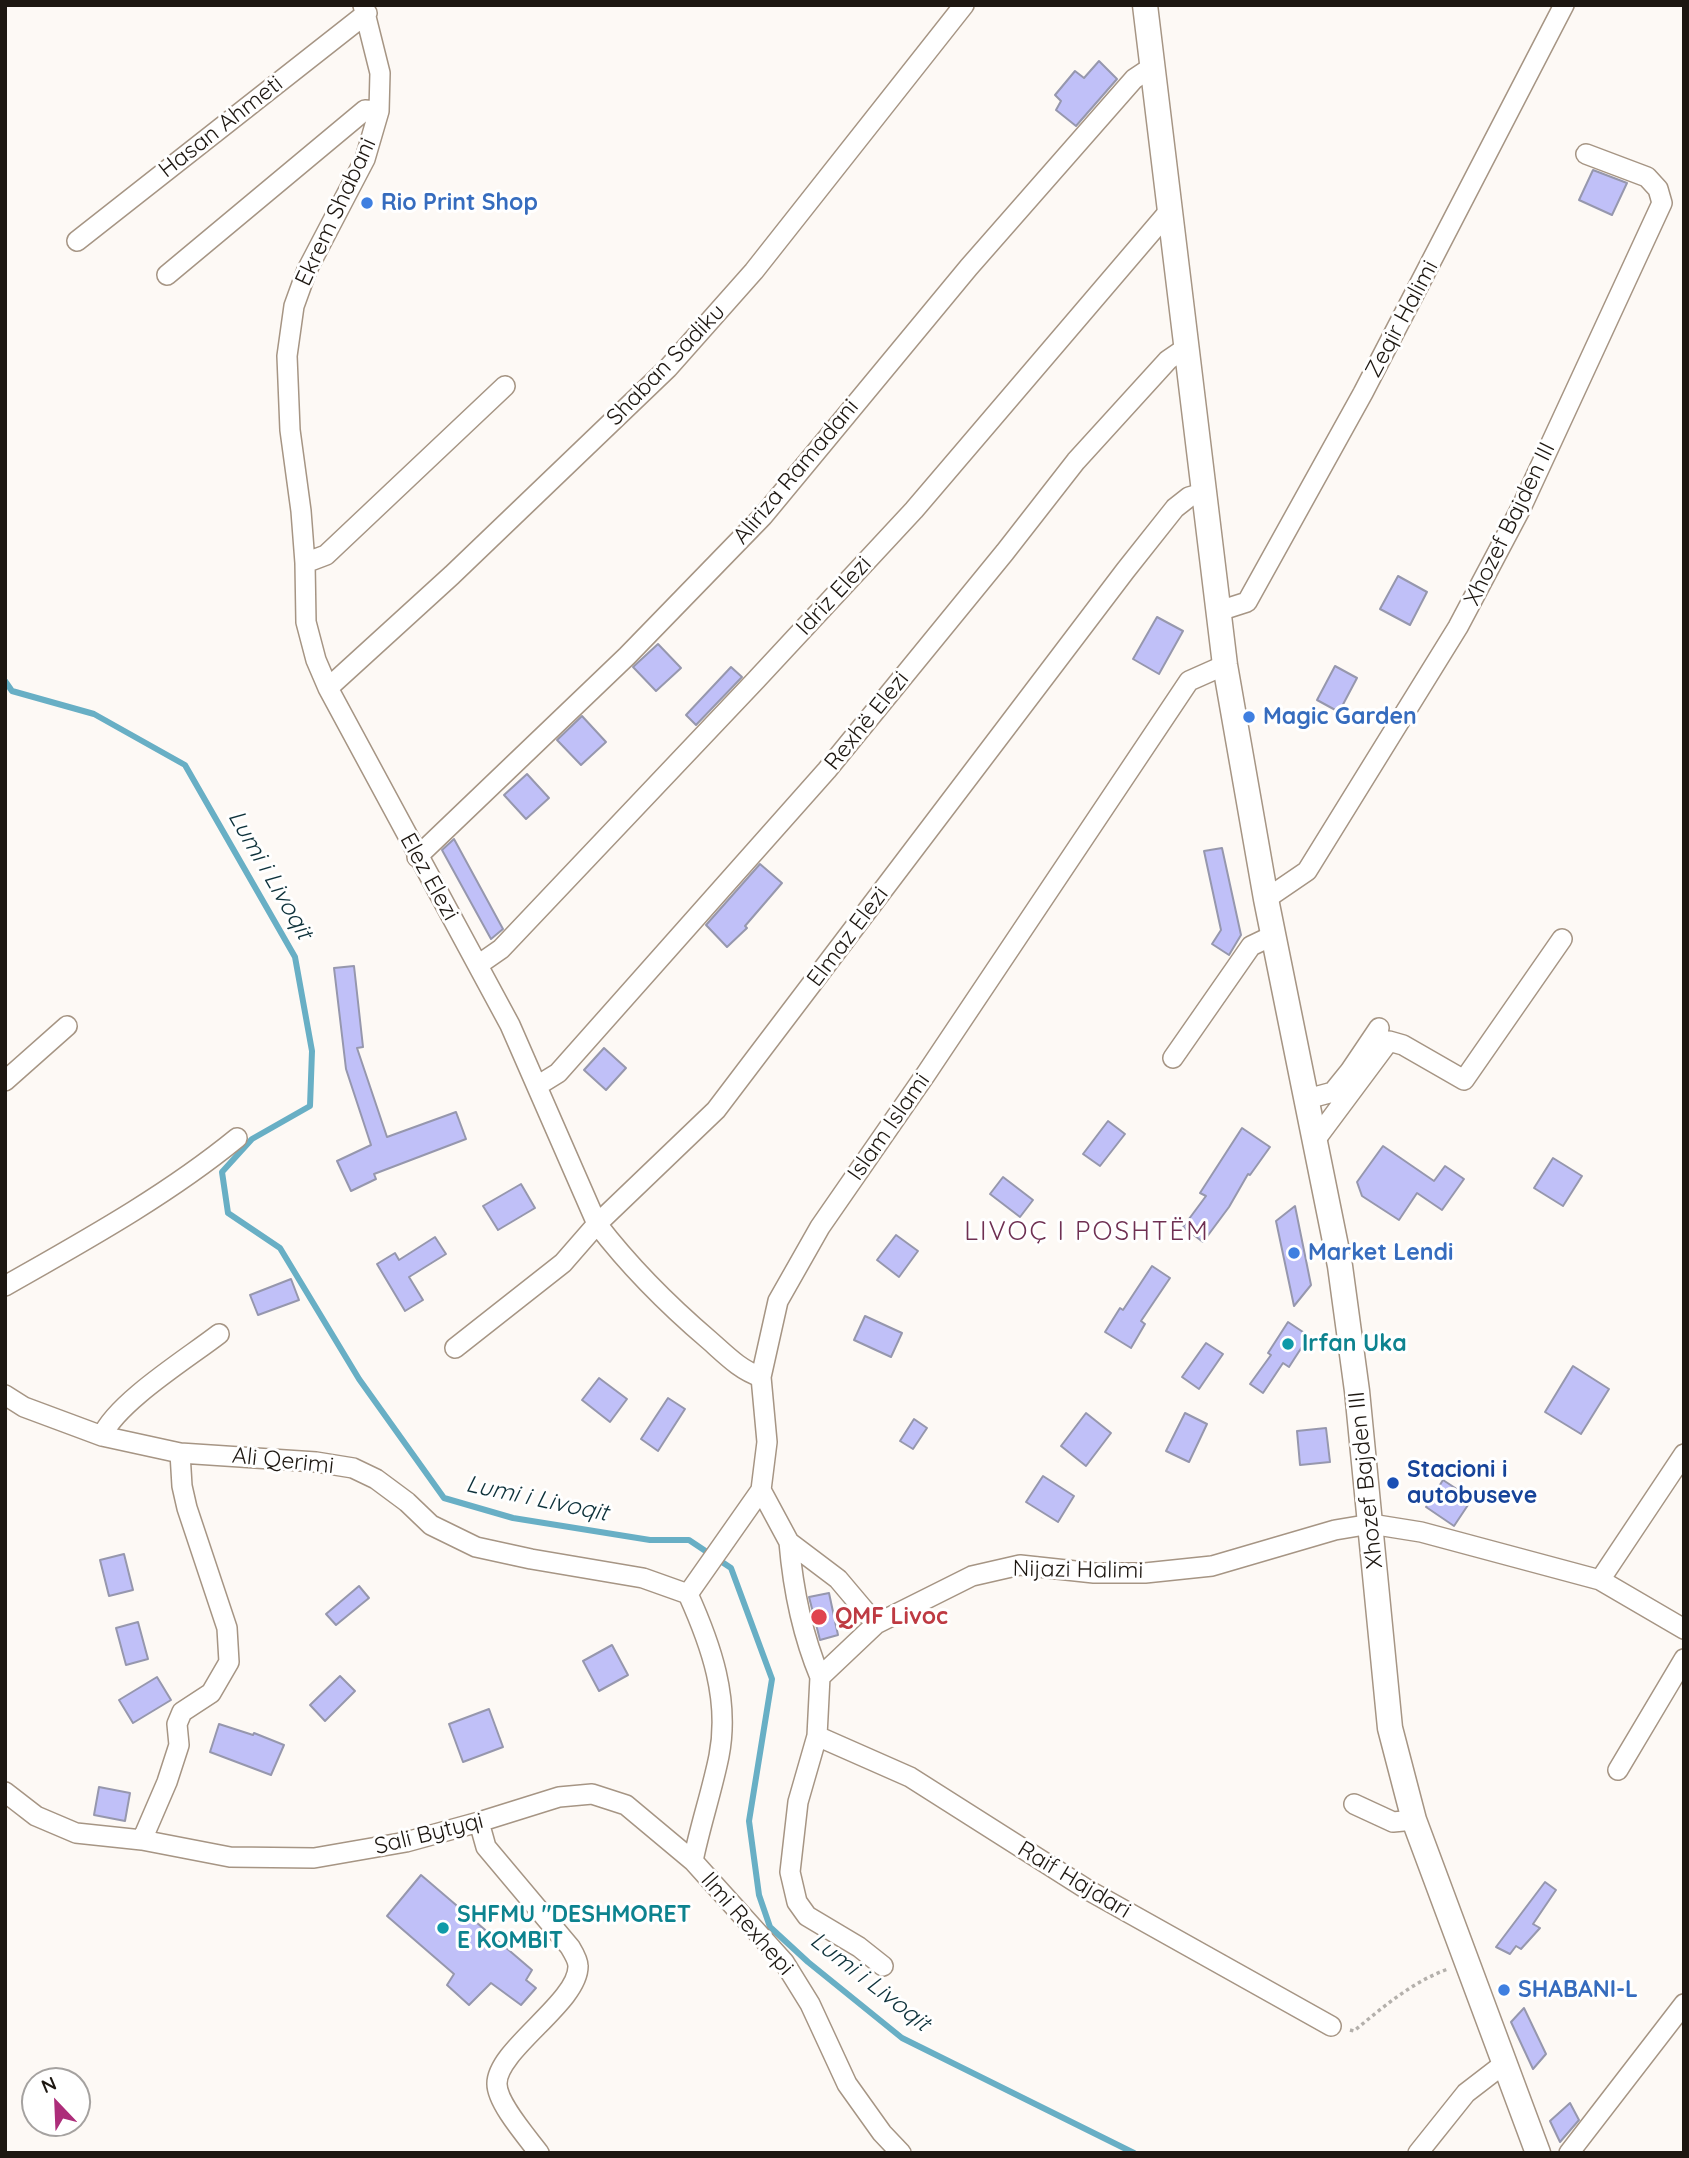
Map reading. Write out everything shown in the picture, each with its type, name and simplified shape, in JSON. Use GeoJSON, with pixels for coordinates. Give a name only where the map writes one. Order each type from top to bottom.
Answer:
{"type":"FeatureCollection","features":[{"type":"Feature","properties":{"kind":"main road","name":"Xhozef Bajden III"},"geometry":{"type":"LineString","coordinates":[[1145,5],[1225,666],[1266,899],[1340,1266],[1357,1391],[1390,1728],[1414,1820],[1538,2153]]}},
{"type":"Feature","properties":{"kind":"street","name":"Shaban Sadiku"},"geometry":{"type":"LineString","coordinates":[[328,688],[452,575],[668,368],[754,271],[964,5]]}},
{"type":"Feature","properties":{"kind":"street","name":"Zeqir Halimi"},"geometry":{"type":"LineString","coordinates":[[1219,611],[1247,602],[1363,393],[1564,5]]}},
{"type":"Feature","properties":{"kind":"street","name":"Ekrem Shabani"},"geometry":{"type":"LineString","coordinates":[[305,563],[290,430],[287,356],[294,306],[307,270],[365,159],[379,111],[380,73],[365,9]]}},
{"type":"Feature","properties":{"kind":"street","name":"Hasan Ahmeti"},"geometry":{"type":"LineString","coordinates":[[77,241],[365,9]]}},
{"type":"Feature","properties":{"kind":"street","name":"Aliriza Ramadani"},"geometry":{"type":"LineString","coordinates":[[417,857],[627,656],[762,516],[970,267],[1135,79],[1152,67]]}},
{"type":"Feature","properties":{"kind":"street","name":"Ekrem Shabani"},"geometry":{"type":"LineString","coordinates":[[167,275],[365,110],[379,111]]}},
{"type":"Feature","properties":{"kind":"street","name":"Xhozef Bajden III"},"geometry":{"type":"LineString","coordinates":[[1266,899],[1307,871],[1458,627],[1521,508],[1662,203],[1658,189],[1647,177],[1586,155]]}},
{"type":"Feature","properties":{"kind":"street","name":"Idriz Elezi"},"geometry":{"type":"LineString","coordinates":[[478,965],[501,949],[914,510],[1171,209]]}},
{"type":"Feature","properties":{"kind":"street","name":"Rexhë Elezi"},"geometry":{"type":"LineString","coordinates":[[537,1086],[558,1073],[827,770],[1076,461],[1168,360],[1187,347]]}},
{"type":"Feature","properties":{"kind":"street"},"geometry":{"type":"LineString","coordinates":[[305,563],[326,555],[505,386]]}},
{"type":"Feature","properties":{"kind":"street","name":"Elmaz Elezi"},"geometry":{"type":"LineString","coordinates":[[455,1349],[563,1264],[597,1224],[716,1110],[1125,571],[1175,508],[1189,497],[1203,493]]}},
{"type":"Feature","properties":{"kind":"street","name":"Elez Elezi"},"geometry":{"type":"LineString","coordinates":[[305,563],[306,622],[316,660],[328,688],[510,1025],[597,1224],[619,1252],[677,1313],[745,1371],[761,1377]]}},
{"type":"Feature","properties":{"kind":"street","name":"Islam Islami"},"geometry":{"type":"LineString","coordinates":[[761,1490],[767,1442],[761,1377],[778,1301],[820,1227],[926,1074],[1189,681],[1225,666]]}},
{"type":"Feature","properties":{"kind":"street"},"geometry":{"type":"LineString","coordinates":[[1173,1058],[1251,946],[1274,935]]}},
{"type":"Feature","properties":{"kind":"street"},"geometry":{"type":"LineString","coordinates":[[1316,1139],[1389,1041],[1403,1045],[1464,1080],[1562,939]]}},
{"type":"Feature","properties":{"kind":"street"},"geometry":{"type":"LineString","coordinates":[[5,1081],[67,1026]]}},
{"type":"Feature","properties":{"kind":"street"},"geometry":{"type":"LineString","coordinates":[[1307,1099],[1333,1092],[1379,1028]]}},
{"type":"Feature","properties":{"kind":"street"},"geometry":{"type":"LineString","coordinates":[[5,1286],[202,1167],[237,1138]]}},
{"type":"Feature","properties":{"kind":"street"},"geometry":{"type":"LineString","coordinates":[[102,1436],[108,1423],[122,1408],[219,1334]]}},
{"type":"Feature","properties":{"kind":"street","name":"Ali Qerimi"},"geometry":{"type":"LineString","coordinates":[[5,1395],[24,1407],[102,1436],[180,1453],[316,1462],[353,1468],[376,1479],[407,1502],[431,1525],[475,1547],[694,1587]]}},
{"type":"Feature","properties":{"kind":"street"},"geometry":{"type":"LineString","coordinates":[[142,1840],[167,1782],[179,1745],[177,1724],[182,1712],[211,1693],[229,1662],[227,1628],[187,1508],[182,1486],[180,1453]]}},
{"type":"Feature","properties":{"kind":"street"},"geometry":{"type":"LineString","coordinates":[[1600,1580],[1684,1454]]}},
{"type":"Feature","properties":{"kind":"street"},"geometry":{"type":"LineString","coordinates":[[694,1587],[761,1490],[789,1542],[792,1581],[809,1649],[820,1677],[817,1735],[797,1802],[790,1872],[797,1902],[807,1916],[859,1947],[883,1966]]}},
{"type":"Feature","properties":{"kind":"street","name":"Nijazi Halimi"},"geometry":{"type":"LineString","coordinates":[[876,1624],[971,1576],[1020,1565],[1094,1573],[1145,1573],[1212,1566],[1335,1530],[1371,1524],[1421,1532],[1600,1580],[1684,1629]]}},
{"type":"Feature","properties":{"kind":"street"},"geometry":{"type":"LineString","coordinates":[[789,1542],[838,1579],[876,1624],[820,1677]]}},
{"type":"Feature","properties":{"kind":"street","name":"Ilmi Rexhepi"},"geometry":{"type":"LineString","coordinates":[[694,1587],[715,1664],[722,1709],[720,1754],[693,1861],[784,1962],[810,2004],[847,2084],[882,2133],[901,2153]]}},
{"type":"Feature","properties":{"kind":"street"},"geometry":{"type":"LineString","coordinates":[[1618,1770],[1684,1659]]}},
{"type":"Feature","properties":{"kind":"street","name":"Raif Hajdari"},"geometry":{"type":"LineString","coordinates":[[817,1735],[910,1777],[1088,1890],[1331,2026]]}},
{"type":"Feature","properties":{"kind":"street","name":"Sali Bytyqi"},"geometry":{"type":"LineString","coordinates":[[5,1791],[36,1816],[76,1833],[142,1840],[230,1857],[314,1858],[406,1842],[559,1797],[592,1794],[625,1805],[693,1861]]}},
{"type":"Feature","properties":{"kind":"street"},"geometry":{"type":"LineString","coordinates":[[1354,1804],[1393,1822],[1414,1820]]}},
{"type":"Feature","properties":{"kind":"street"},"geometry":{"type":"LineString","coordinates":[[479,1822],[486,1847],[570,1947],[579,1965],[575,1983],[504,2064],[497,2083],[502,2101],[539,2153]]}},
{"type":"Feature","properties":{"kind":"street"},"geometry":{"type":"LineString","coordinates":[[1569,2153],[1684,2004]]}},
{"type":"Feature","properties":{"kind":"street"},"geometry":{"type":"LineString","coordinates":[[1418,2153],[1465,2094],[1505,2063]]}},
{"type":"Feature","properties":{"kind":"path"},"geometry":{"type":"LineString","coordinates":[[1331,2026],[1354,2031],[1429,1975],[1467,1962]]}},
{"type":"Feature","properties":{"kind":"building"},"geometry":{"type":"Polygon","coordinates":[[[1099,61],[1117,79],[1076,126],[1056,110],[1061,101],[1055,95],[1075,71],[1084,78],[1099,61]]]}},
{"type":"Feature","properties":{"kind":"building"},"geometry":{"type":"Polygon","coordinates":[[[1593,170],[1627,183],[1612,215],[1579,200],[1593,170]]]}},
{"type":"Feature","properties":{"kind":"building"},"geometry":{"type":"Polygon","coordinates":[[[1398,576],[1427,592],[1410,625],[1380,609],[1398,576]]]}},
{"type":"Feature","properties":{"kind":"building"},"geometry":{"type":"Polygon","coordinates":[[[1157,617],[1183,631],[1159,674],[1133,659],[1157,617]]]}},
{"type":"Feature","properties":{"kind":"building"},"geometry":{"type":"Polygon","coordinates":[[[658,644],[681,668],[656,691],[633,667],[658,644]]]}},
{"type":"Feature","properties":{"kind":"building"},"geometry":{"type":"Polygon","coordinates":[[[1335,666],[1357,678],[1339,712],[1317,700],[1335,666]]]}},
{"type":"Feature","properties":{"kind":"building"},"geometry":{"type":"Polygon","coordinates":[[[731,667],[742,677],[696,725],[686,715],[731,667]]]}},
{"type":"Feature","properties":{"kind":"building"},"geometry":{"type":"Polygon","coordinates":[[[582,716],[606,742],[581,765],[557,740],[582,716]]]}},
{"type":"Feature","properties":{"kind":"building"},"geometry":{"type":"Polygon","coordinates":[[[527,774],[549,798],[526,819],[504,795],[527,774]]]}},
{"type":"Feature","properties":{"kind":"building"},"geometry":{"type":"Polygon","coordinates":[[[454,839],[503,929],[491,939],[442,850],[454,839]]]}},
{"type":"Feature","properties":{"kind":"building"},"geometry":{"type":"Polygon","coordinates":[[[1222,848],[1241,935],[1229,955],[1212,944],[1221,930],[1204,851],[1222,848]]]}},
{"type":"Feature","properties":{"kind":"building"},"geometry":{"type":"Polygon","coordinates":[[[760,864],[782,883],[745,926],[747,928],[727,947],[706,925],[760,864]]]}},
{"type":"Feature","properties":{"kind":"building"},"geometry":{"type":"Polygon","coordinates":[[[354,966],[363,1047],[357,1048],[387,1137],[456,1112],[466,1139],[374,1174],[376,1179],[351,1191],[337,1161],[371,1145],[346,1069],[334,968],[354,966]]]}},
{"type":"Feature","properties":{"kind":"building"},"geometry":{"type":"Polygon","coordinates":[[[604,1048],[626,1068],[606,1090],[584,1070],[604,1048]]]}},
{"type":"Feature","properties":{"kind":"building"},"geometry":{"type":"Polygon","coordinates":[[[1108,1121],[1125,1134],[1100,1166],[1083,1154],[1108,1121]]]}},
{"type":"Feature","properties":{"kind":"building"},"geometry":{"type":"Polygon","coordinates":[[[1242,1128],[1270,1147],[1250,1175],[1248,1174],[1229,1207],[1203,1242],[1183,1227],[1206,1196],[1200,1193],[1242,1128]]]}},
{"type":"Feature","properties":{"kind":"building"},"geometry":{"type":"Polygon","coordinates":[[[1383,1146],[1434,1181],[1445,1166],[1464,1179],[1442,1210],[1417,1193],[1399,1220],[1362,1196],[1357,1182],[1383,1146]]]}},
{"type":"Feature","properties":{"kind":"building"},"geometry":{"type":"Polygon","coordinates":[[[1553,1158],[1582,1176],[1563,1206],[1534,1188],[1553,1158]]]}},
{"type":"Feature","properties":{"kind":"building"},"geometry":{"type":"Polygon","coordinates":[[[1003,1177],[1033,1200],[1020,1217],[990,1194],[1003,1177]]]}},
{"type":"Feature","properties":{"kind":"building"},"geometry":{"type":"Polygon","coordinates":[[[521,1184],[535,1208],[498,1230],[483,1206],[521,1184]]]}},
{"type":"Feature","properties":{"kind":"building","name":"Market Lendi"},"geometry":{"type":"Polygon","coordinates":[[[1295,1206],[1311,1285],[1294,1306],[1276,1221],[1295,1206]]]}},
{"type":"Feature","properties":{"kind":"building"},"geometry":{"type":"Polygon","coordinates":[[[896,1235],[918,1251],[899,1277],[877,1260],[896,1235]]]}},
{"type":"Feature","properties":{"kind":"building"},"geometry":{"type":"Polygon","coordinates":[[[435,1237],[446,1254],[409,1277],[423,1300],[405,1311],[377,1264],[395,1253],[399,1260],[435,1237]]]}},
{"type":"Feature","properties":{"kind":"building"},"geometry":{"type":"Polygon","coordinates":[[[1152,1266],[1170,1278],[1141,1321],[1145,1324],[1131,1348],[1105,1332],[1152,1266]]]}},
{"type":"Feature","properties":{"kind":"building"},"geometry":{"type":"Polygon","coordinates":[[[291,1279],[299,1300],[258,1315],[250,1295],[291,1279]]]}},
{"type":"Feature","properties":{"kind":"building"},"geometry":{"type":"Polygon","coordinates":[[[865,1316],[902,1333],[891,1357],[854,1340],[865,1316]]]}},
{"type":"Feature","properties":{"kind":"building","name":"Irfan Uka"},"geometry":{"type":"Polygon","coordinates":[[[1288,1322],[1309,1336],[1289,1367],[1283,1363],[1263,1393],[1250,1384],[1271,1355],[1268,1353],[1288,1322]]]}},
{"type":"Feature","properties":{"kind":"building"},"geometry":{"type":"Polygon","coordinates":[[[1206,1343],[1223,1354],[1199,1389],[1182,1377],[1206,1343]]]}},
{"type":"Feature","properties":{"kind":"building"},"geometry":{"type":"Polygon","coordinates":[[[1573,1366],[1609,1389],[1581,1434],[1545,1412],[1573,1366]]]}},
{"type":"Feature","properties":{"kind":"building"},"geometry":{"type":"Polygon","coordinates":[[[599,1378],[627,1399],[610,1422],[582,1400],[599,1378]]]}},
{"type":"Feature","properties":{"kind":"building"},"geometry":{"type":"Polygon","coordinates":[[[668,1398],[685,1409],[658,1451],[641,1439],[668,1398]]]}},
{"type":"Feature","properties":{"kind":"building"},"geometry":{"type":"Polygon","coordinates":[[[1086,1413],[1111,1433],[1086,1466],[1061,1446],[1086,1413]]]}},
{"type":"Feature","properties":{"kind":"building"},"geometry":{"type":"Polygon","coordinates":[[[1185,1413],[1207,1424],[1189,1462],[1166,1451],[1185,1413]]]}},
{"type":"Feature","properties":{"kind":"building"},"geometry":{"type":"Polygon","coordinates":[[[914,1419],[927,1428],[913,1449],[900,1441],[914,1419]]]}},
{"type":"Feature","properties":{"kind":"building"},"geometry":{"type":"Polygon","coordinates":[[[1326,1428],[1330,1462],[1300,1465],[1297,1431],[1326,1428]]]}},
{"type":"Feature","properties":{"kind":"building"},"geometry":{"type":"Polygon","coordinates":[[[1043,1476],[1074,1496],[1058,1522],[1026,1502],[1043,1476]]]}},
{"type":"Feature","properties":{"kind":"building"},"geometry":{"type":"Polygon","coordinates":[[[1443,1480],[1472,1499],[1454,1526],[1426,1507],[1443,1480]]]}},
{"type":"Feature","properties":{"kind":"building"},"geometry":{"type":"Polygon","coordinates":[[[124,1554],[133,1590],[109,1596],[100,1560],[124,1554]]]}},
{"type":"Feature","properties":{"kind":"building"},"geometry":{"type":"Polygon","coordinates":[[[359,1586],[369,1598],[336,1625],[326,1614],[359,1586]]]}},
{"type":"Feature","properties":{"kind":"building","name":"QMF Livoc"},"geometry":{"type":"Polygon","coordinates":[[[829,1593],[838,1635],[820,1640],[809,1597],[829,1593]]]}},
{"type":"Feature","properties":{"kind":"building"},"geometry":{"type":"Polygon","coordinates":[[[138,1622],[148,1659],[126,1665],[116,1628],[138,1622]]]}},
{"type":"Feature","properties":{"kind":"building"},"geometry":{"type":"Polygon","coordinates":[[[612,1645],[628,1675],[599,1691],[583,1661],[612,1645]]]}},
{"type":"Feature","properties":{"kind":"building"},"geometry":{"type":"Polygon","coordinates":[[[340,1676],[355,1691],[325,1721],[310,1705],[340,1676]]]}},
{"type":"Feature","properties":{"kind":"building"},"geometry":{"type":"Polygon","coordinates":[[[157,1677],[171,1700],[133,1723],[119,1700],[157,1677]]]}},
{"type":"Feature","properties":{"kind":"building"},"geometry":{"type":"Polygon","coordinates":[[[489,1709],[503,1747],[463,1762],[449,1724],[489,1709]]]}},
{"type":"Feature","properties":{"kind":"building"},"geometry":{"type":"Polygon","coordinates":[[[219,1724],[253,1735],[254,1733],[284,1745],[271,1775],[210,1752],[219,1724]]]}},
{"type":"Feature","properties":{"kind":"building"},"geometry":{"type":"Polygon","coordinates":[[[99,1787],[130,1793],[125,1821],[94,1815],[99,1787]]]}},
{"type":"Feature","properties":{"kind":"building","name":"SHFMU \"DESHMORET E KOMBIT"},"geometry":{"type":"Polygon","coordinates":[[[421,1875],[532,1970],[526,1980],[536,1988],[521,2005],[491,1983],[469,2005],[447,1985],[454,1974],[387,1916],[421,1875]]]}},
{"type":"Feature","properties":{"kind":"building"},"geometry":{"type":"Polygon","coordinates":[[[1545,1882],[1556,1890],[1533,1924],[1540,1928],[1521,1949],[1516,1946],[1510,1954],[1496,1947],[1545,1882]]]}},
{"type":"Feature","properties":{"kind":"building"},"geometry":{"type":"Polygon","coordinates":[[[1524,2008],[1546,2054],[1533,2069],[1511,2022],[1524,2008]]]}},
{"type":"Feature","properties":{"kind":"building"},"geometry":{"type":"Polygon","coordinates":[[[1570,2103],[1579,2120],[1560,2142],[1550,2121],[1570,2103]]]}},
{"type":"Feature","properties":{"kind":"waterway","name":"Lumi i Livoqit"},"geometry":{"type":"LineString","coordinates":[[5,681],[12,691],[94,714],[185,765],[295,957],[312,1051],[310,1106],[252,1139],[222,1172],[228,1213],[280,1248],[359,1379],[444,1498],[513,1518],[650,1540],[689,1540],[731,1568],[772,1679],[749,1821],[759,1895],[770,1927],[808,1962],[902,2038],[1134,2153]]}},
{"type":"Feature","properties":{"kind":"place","name":"Rio Print Shop"},"geometry":{"type":"Point","coordinates":[367,203]}},
{"type":"Feature","properties":{"kind":"place","name":"Magic Garden"},"geometry":{"type":"Point","coordinates":[1249,717]}},
{"type":"Feature","properties":{"kind":"place","name":"Market Lendi"},"geometry":{"type":"Point","coordinates":[1294,1253]}},
{"type":"Feature","properties":{"kind":"place","name":"Irfan Uka"},"geometry":{"type":"Point","coordinates":[1288,1344]}},
{"type":"Feature","properties":{"kind":"place","name":"Stacioni i autobuseve"},"geometry":{"type":"Point","coordinates":[1393,1483]}},
{"type":"Feature","properties":{"kind":"place","name":"QMF Livoc"},"geometry":{"type":"Point","coordinates":[819,1617]}},
{"type":"Feature","properties":{"kind":"place","name":"SHFMU \"DESHMORET E KOMBIT"},"geometry":{"type":"Point","coordinates":[443,1928]}},
{"type":"Feature","properties":{"kind":"place","name":"SHABANI-L"},"geometry":{"type":"Point","coordinates":[1504,1990]}},
{"type":"Feature","properties":{"kind":"district","name":"LIVOÇ I POSHTËM"},"geometry":{"type":"Point","coordinates":[1087,1232]}}]}
